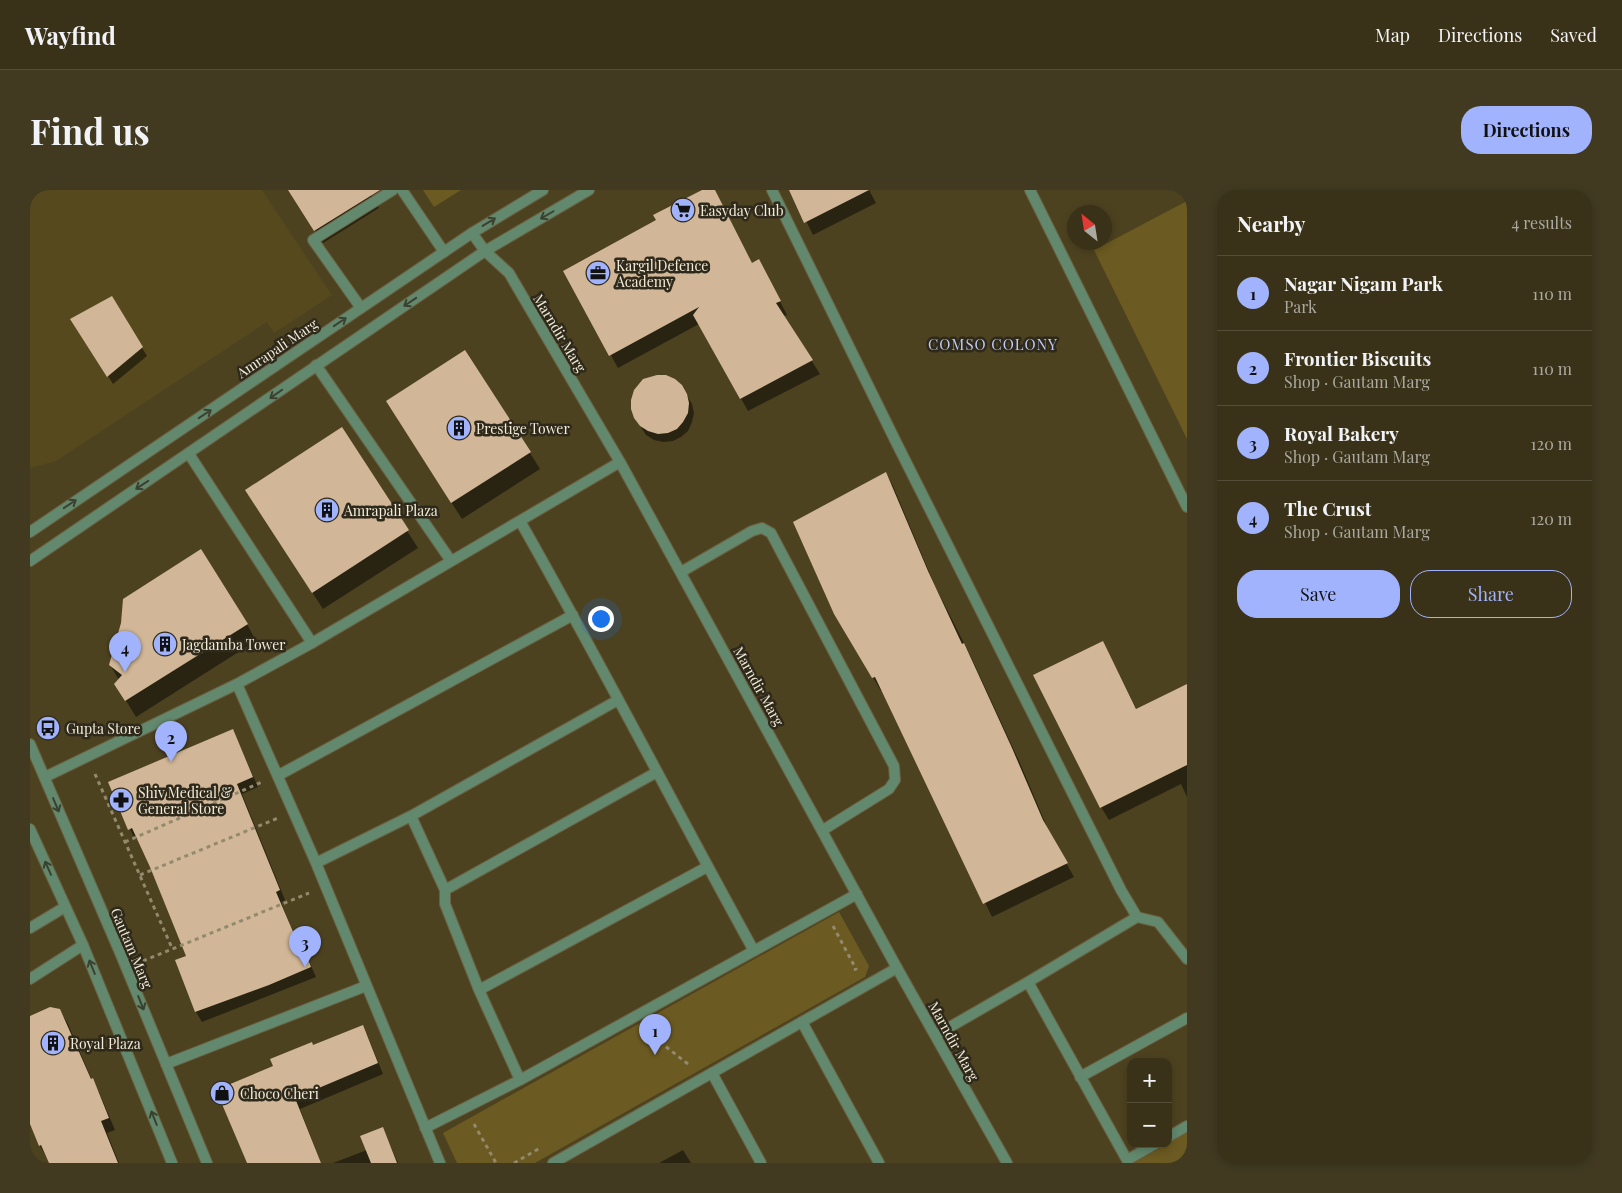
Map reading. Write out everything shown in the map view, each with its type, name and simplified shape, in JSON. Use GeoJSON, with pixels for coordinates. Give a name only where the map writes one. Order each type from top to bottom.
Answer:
{"type":"FeatureCollection","features":[{"type":"Feature","properties":{"kind":"street"},"geometry":{"type":"LineString","coordinates":[[361,308],[313,240],[393,190]]}},
{"type":"Feature","properties":{"kind":"street"},"geometry":{"type":"LineString","coordinates":[[402,190],[444,252]]}},
{"type":"Feature","properties":{"kind":"street","name":"Amrapali Marg"},"geometry":{"type":"LineString","coordinates":[[30,532],[472,233],[543,190]]}},
{"type":"Feature","properties":{"kind":"street"},"geometry":{"type":"LineString","coordinates":[[30,561],[485,251],[589,190]]}},
{"type":"Feature","properties":{"kind":"street"},"geometry":{"type":"LineString","coordinates":[[772,190],[1121,890],[1137,917]]}},
{"type":"Feature","properties":{"kind":"street"},"geometry":{"type":"LineString","coordinates":[[1030,190],[1187,506]]}},
{"type":"Feature","properties":{"kind":"street","name":"Marndir Marg"},"geometry":{"type":"LineString","coordinates":[[472,233],[485,251],[509,274],[620,462],[897,968],[1007,1163]]}},
{"type":"Feature","properties":{"kind":"street"},"geometry":{"type":"LineString","coordinates":[[316,366],[451,561]]}},
{"type":"Feature","properties":{"kind":"street"},"geometry":{"type":"LineString","coordinates":[[189,454],[312,644]]}},
{"type":"Feature","properties":{"kind":"street"},"geometry":{"type":"LineString","coordinates":[[44,777],[238,684],[312,644],[620,462]]}},
{"type":"Feature","properties":{"kind":"street"},"geometry":{"type":"LineString","coordinates":[[520,521],[573,615],[707,867],[754,951]]}},
{"type":"Feature","properties":{"kind":"street"},"geometry":{"type":"LineString","coordinates":[[681,572],[752,531],[762,528],[771,533],[894,766],[895,780],[889,789],[823,830]]}},
{"type":"Feature","properties":{"kind":"street"},"geometry":{"type":"LineString","coordinates":[[278,775],[573,615]]}},
{"type":"Feature","properties":{"kind":"street"},"geometry":{"type":"LineString","coordinates":[[238,684],[316,863],[440,1163]]}},
{"type":"Feature","properties":{"kind":"street"},"geometry":{"type":"LineString","coordinates":[[316,863],[411,816],[618,700]]}},
{"type":"Feature","properties":{"kind":"street","name":"Gautam Marg"},"geometry":{"type":"LineString","coordinates":[[30,744],[207,1163]]}},
{"type":"Feature","properties":{"kind":"street"},"geometry":{"type":"LineString","coordinates":[[445,890],[657,772]]}},
{"type":"Feature","properties":{"kind":"street"},"geometry":{"type":"LineString","coordinates":[[411,816],[445,890],[445,904],[479,990],[520,1080]]}},
{"type":"Feature","properties":{"kind":"street"},"geometry":{"type":"LineString","coordinates":[[30,829],[83,945],[172,1163]]}},
{"type":"Feature","properties":{"kind":"street"},"geometry":{"type":"LineString","coordinates":[[479,990],[707,867]]}},
{"type":"Feature","properties":{"kind":"street"},"geometry":{"type":"LineString","coordinates":[[425,1128],[520,1080],[857,894]]}},
{"type":"Feature","properties":{"kind":"street"},"geometry":{"type":"LineString","coordinates":[[30,928],[65,908]]}},
{"type":"Feature","properties":{"kind":"street"},"geometry":{"type":"LineString","coordinates":[[936,1035],[1137,917],[1158,922],[1187,959]]}},
{"type":"Feature","properties":{"kind":"street"},"geometry":{"type":"LineString","coordinates":[[30,979],[83,945]]}},
{"type":"Feature","properties":{"kind":"street"},"geometry":{"type":"LineString","coordinates":[[553,1163],[897,968]]}},
{"type":"Feature","properties":{"kind":"street"},"geometry":{"type":"LineString","coordinates":[[1028,982],[1127,1160],[1148,1148]]}},
{"type":"Feature","properties":{"kind":"street"},"geometry":{"type":"LineString","coordinates":[[166,1064],[366,986]]}},
{"type":"Feature","properties":{"kind":"street"},"geometry":{"type":"LineString","coordinates":[[1080,1077],[1187,1018]]}},
{"type":"Feature","properties":{"kind":"street"},"geometry":{"type":"LineString","coordinates":[[802,1022],[879,1163]]}},
{"type":"Feature","properties":{"kind":"street"},"geometry":{"type":"LineString","coordinates":[[712,1073],[761,1163]]}},
{"type":"Feature","properties":{"kind":"street"},"geometry":{"type":"LineString","coordinates":[[1172,1135],[1187,1126]]}},
{"type":"Feature","properties":{"kind":"path"},"geometry":{"type":"LineString","coordinates":[[88,757],[172,948]]}},
{"type":"Feature","properties":{"kind":"path"},"geometry":{"type":"LineString","coordinates":[[125,842],[278,775]]}},
{"type":"Feature","properties":{"kind":"path"},"geometry":{"type":"LineString","coordinates":[[140,876],[294,812]]}},
{"type":"Feature","properties":{"kind":"path"},"geometry":{"type":"LineString","coordinates":[[126,968],[326,887]]}},
{"type":"Feature","properties":{"kind":"path"},"geometry":{"type":"LineString","coordinates":[[831,923],[856,969],[848,974]]}},
{"type":"Feature","properties":{"kind":"path"},"geometry":{"type":"LineString","coordinates":[[643,1028],[688,1064]]}},
{"type":"Feature","properties":{"kind":"shaded area"},"geometry":{"type":"Polygon","coordinates":[[[32,190],[262,190],[332,295],[274,333],[267,322],[56,461],[30,468],[30,192],[32,190]]]}},
{"type":"Feature","properties":{"kind":"shaded area"},"geometry":{"type":"Polygon","coordinates":[[[423,190],[461,190],[434,207],[423,190]]]}},
{"type":"Feature","properties":{"kind":"shaded area"},"geometry":{"type":"Polygon","coordinates":[[[1187,201],[1187,439],[1094,250],[1112,250],[1112,241],[1187,201]]]}},
{"type":"Feature","properties":{"kind":"shaded area"},"geometry":{"type":"Polygon","coordinates":[[[839,912],[869,966],[865,977],[535,1163],[457,1163],[443,1133],[839,912]]]}},
{"type":"Feature","properties":{"kind":"shaded area"},"geometry":{"type":"Polygon","coordinates":[[[1187,1132],[1187,1163],[1133,1163],[1161,1148],[1172,1148],[1172,1141],[1187,1132]]]}},
{"type":"Feature","properties":{"kind":"building"},"geometry":{"type":"Polygon","coordinates":[[[288,190],[380,190],[314,231],[288,190]]]}},
{"type":"Feature","properties":{"kind":"building"},"geometry":{"type":"Polygon","coordinates":[[[702,190],[715,190],[752,263],[759,259],[781,301],[776,303],[813,360],[740,399],[693,315],[699,307],[609,356],[563,271],[656,220],[653,215],[702,190]]]}},
{"type":"Feature","properties":{"kind":"building"},"geometry":{"type":"Polygon","coordinates":[[[789,190],[869,190],[804,223],[789,190]]]}},
{"type":"Feature","properties":{"kind":"building"},"geometry":{"type":"Polygon","coordinates":[[[112,296],[143,347],[107,377],[70,319],[112,296]]]}},
{"type":"Feature","properties":{"kind":"building","name":"Prestige Tower"},"geometry":{"type":"Polygon","coordinates":[[[465,350],[531,452],[451,503],[386,401],[465,350]]]}},
{"type":"Feature","properties":{"kind":"building"},"geometry":{"type":"Polygon","coordinates":[[[657,375],[666,375],[682,385],[689,403],[688,413],[683,422],[677,429],[668,433],[658,434],[640,426],[634,418],[631,409],[634,390],[643,379],[657,375]]]}},
{"type":"Feature","properties":{"kind":"building","name":"Amrapali Plaza"},"geometry":{"type":"Polygon","coordinates":[[[342,427],[409,530],[312,593],[245,490],[342,427]]]}},
{"type":"Feature","properties":{"kind":"building"},"geometry":{"type":"Polygon","coordinates":[[[886,472],[928,571],[962,644],[964,643],[1043,820],[1068,863],[983,904],[875,677],[872,678],[834,614],[793,522],[886,472]]]}},
{"type":"Feature","properties":{"kind":"building","name":"Jagdamba Tower"},"geometry":{"type":"Polygon","coordinates":[[[201,549],[248,624],[125,701],[114,684],[122,675],[109,665],[121,623],[123,599],[201,549]]]}},
{"type":"Feature","properties":{"kind":"building"},"geometry":{"type":"Polygon","coordinates":[[[1103,641],[1136,709],[1187,684],[1187,765],[1100,808],[1033,675],[1103,641]]]}},
{"type":"Feature","properties":{"kind":"building"},"geometry":{"type":"Polygon","coordinates":[[[233,729],[253,777],[237,784],[280,890],[276,892],[300,948],[303,947],[311,967],[269,985],[195,1012],[175,960],[186,956],[150,867],[132,828],[128,830],[108,782],[233,729]]]}},
{"type":"Feature","properties":{"kind":"building"},"geometry":{"type":"Polygon","coordinates":[[[50,1007],[60,1009],[91,1079],[93,1078],[109,1118],[101,1121],[118,1163],[49,1163],[41,1145],[39,1146],[30,1124],[30,1016],[50,1007]]]}},
{"type":"Feature","properties":{"kind":"building"},"geometry":{"type":"Polygon","coordinates":[[[363,1025],[378,1063],[295,1098],[321,1163],[247,1163],[216,1090],[273,1066],[270,1059],[312,1042],[313,1045],[363,1025]]]}},
{"type":"Feature","properties":{"kind":"building"},"geometry":{"type":"Polygon","coordinates":[[[383,1127],[397,1163],[371,1163],[360,1136],[383,1127]]]}},
{"type":"Feature","properties":{"kind":"place","name":"Easyday Club"},"geometry":{"type":"Point","coordinates":[683,210]}},
{"type":"Feature","properties":{"kind":"place","name":"Kargil Defence Academy"},"geometry":{"type":"Point","coordinates":[598,273]}},
{"type":"Feature","properties":{"kind":"place","name":"Prestige Tower"},"geometry":{"type":"Point","coordinates":[459,428]}},
{"type":"Feature","properties":{"kind":"place","name":"Amrapali Plaza"},"geometry":{"type":"Point","coordinates":[327,510]}},
{"type":"Feature","properties":{"kind":"place","name":"Jagdamba Tower"},"geometry":{"type":"Point","coordinates":[165,644]}},
{"type":"Feature","properties":{"kind":"place","name":"The Crust"},"geometry":{"type":"Point","coordinates":[125,672]}},
{"type":"Feature","properties":{"kind":"place","name":"Gupta Store"},"geometry":{"type":"Point","coordinates":[48,728]}},
{"type":"Feature","properties":{"kind":"place","name":"Frontier Biscuits"},"geometry":{"type":"Point","coordinates":[171,762]}},
{"type":"Feature","properties":{"kind":"place","name":"Shiv Medical & General Store"},"geometry":{"type":"Point","coordinates":[121,800]}},
{"type":"Feature","properties":{"kind":"place","name":"Royal Bakery"},"geometry":{"type":"Point","coordinates":[305,967]}},
{"type":"Feature","properties":{"kind":"place","name":"Royal Plaza"},"geometry":{"type":"Point","coordinates":[53,1043]}},
{"type":"Feature","properties":{"kind":"place","name":"Nagar Nigam Park"},"geometry":{"type":"Point","coordinates":[655,1055]}},
{"type":"Feature","properties":{"kind":"place","name":"Choco Cheri"},"geometry":{"type":"Point","coordinates":[222,1093]}},
{"type":"Feature","properties":{"kind":"district","name":"COMSO COLONY"},"geometry":{"type":"Point","coordinates":[993,344]}}]}
